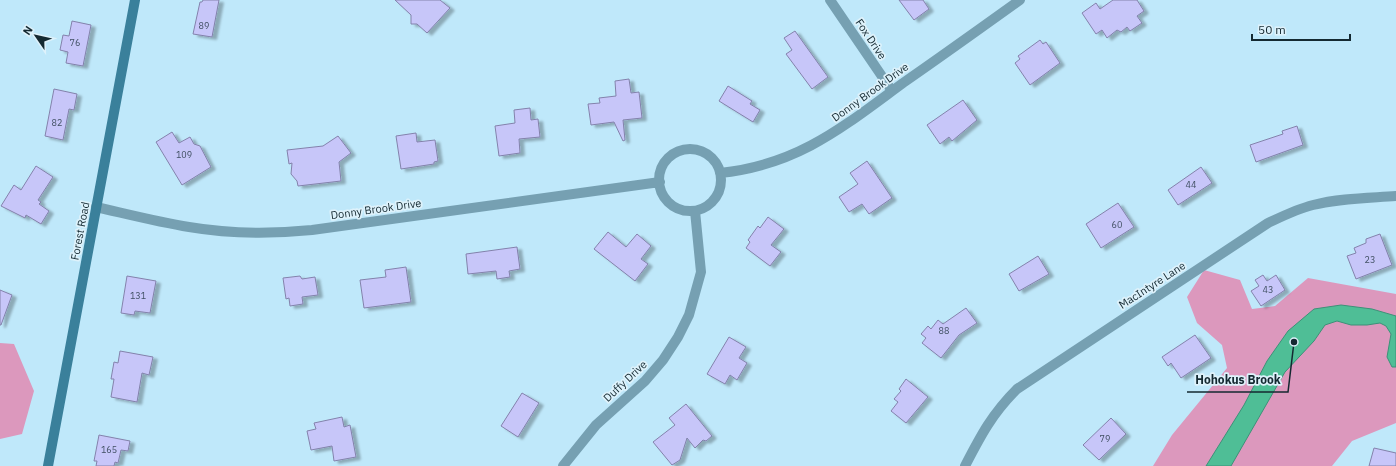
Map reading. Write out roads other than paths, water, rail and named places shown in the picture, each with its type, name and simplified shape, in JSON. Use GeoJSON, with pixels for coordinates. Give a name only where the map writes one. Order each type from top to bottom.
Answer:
{"type":"FeatureCollection","features":[{"type":"Feature","properties":{"kind":"main road","name":"Forest Road"},"geometry":{"type":"LineString","coordinates":[[48,466],[135,0]]}},
{"type":"Feature","properties":{"kind":"street","name":"Fox Drive"},"geometry":{"type":"LineString","coordinates":[[830,0],[892,91]]}},
{"type":"Feature","properties":{"kind":"street","name":"Donny Brook Drive"},"geometry":{"type":"LineString","coordinates":[[720,173],[744,171],[769,164],[810,147],[840,128],[1020,0]]}},
{"type":"Feature","properties":{"kind":"street"},"geometry":{"type":"LineString","coordinates":[[691,149],[701,151],[710,156],[720,173],[721,183],[716,197],[705,207],[695,211],[685,211],[675,207],[667,201],[662,192],[660,182],[661,172],[665,163],[672,156],[681,151],[691,149]]}},
{"type":"Feature","properties":{"kind":"street","name":"Donny Brook Drive"},"geometry":{"type":"LineString","coordinates":[[96,207],[190,227],[225,232],[261,233],[312,230],[660,182]]}},
{"type":"Feature","properties":{"kind":"street","name":"MacIntyre Lane"},"geometry":{"type":"LineString","coordinates":[[965,466],[987,424],[1000,405],[1017,389],[1268,223],[1314,204],[1340,200],[1396,196]]}},
{"type":"Feature","properties":{"kind":"street","name":"Duffy Drive"},"geometry":{"type":"LineString","coordinates":[[563,466],[596,425],[645,381],[663,360],[678,337],[689,316],[701,272],[695,211]]}},
{"type":"Feature","properties":{"kind":"place","name":"Hohokus Brook"},"geometry":{"type":"Point","coordinates":[1294,342]}}]}
